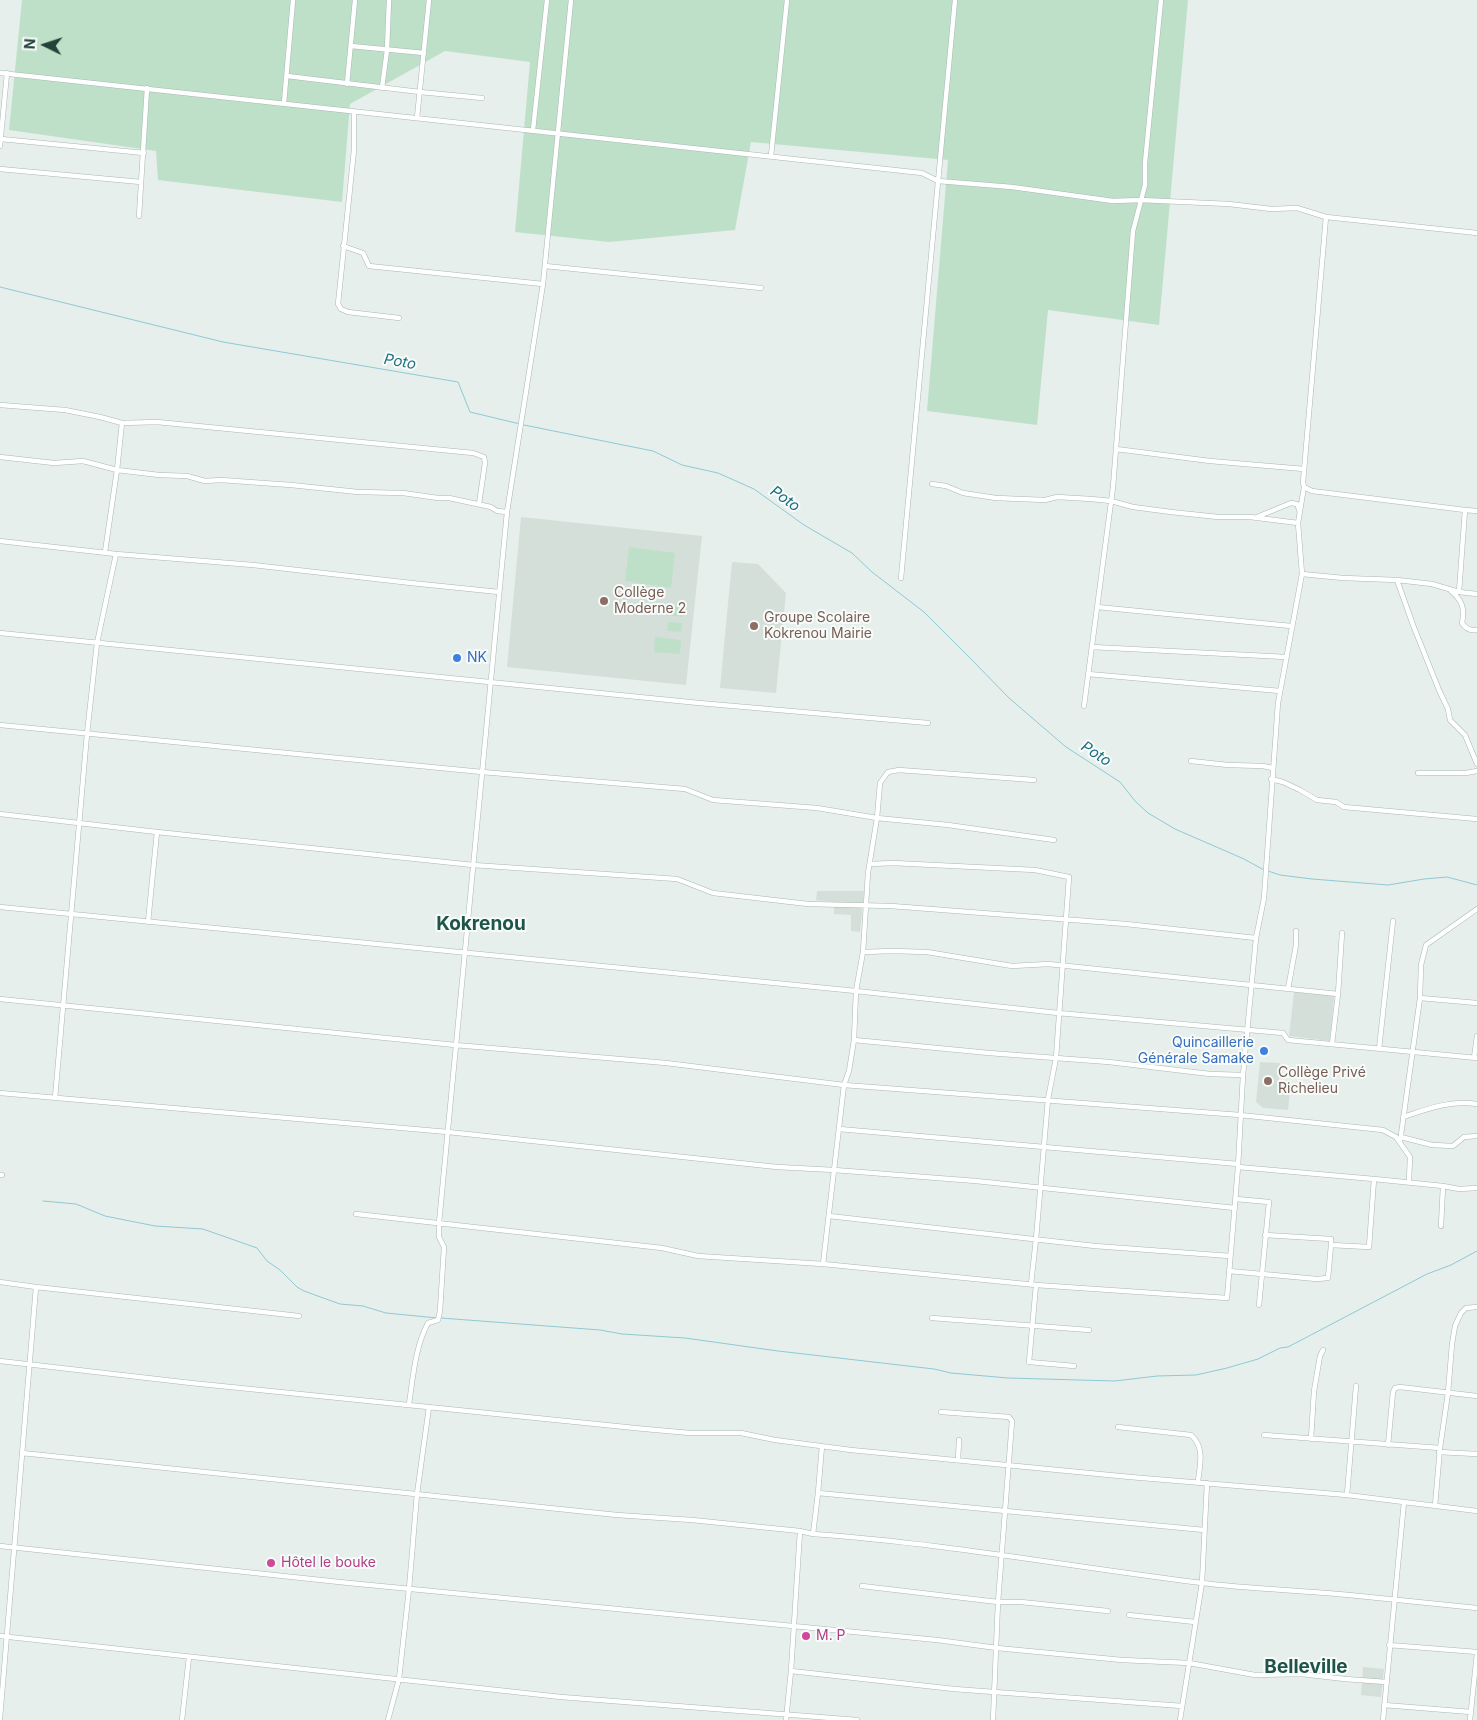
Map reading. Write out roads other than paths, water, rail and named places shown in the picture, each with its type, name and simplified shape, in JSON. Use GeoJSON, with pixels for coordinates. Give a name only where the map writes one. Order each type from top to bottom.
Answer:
{"type":"FeatureCollection","features":[{"type":"Feature","properties":{"kind":"street"},"geometry":{"type":"LineString","coordinates":[[284,104],[293,0]]}},
{"type":"Feature","properties":{"kind":"street"},"geometry":{"type":"LineString","coordinates":[[347,84],[356,0]]}},
{"type":"Feature","properties":{"kind":"street"},"geometry":{"type":"LineString","coordinates":[[382,88],[387,50],[389,0]]}},
{"type":"Feature","properties":{"kind":"street"},"geometry":{"type":"LineString","coordinates":[[417,118],[429,0]]}},
{"type":"Feature","properties":{"kind":"street"},"geometry":{"type":"LineString","coordinates":[[533,130],[547,0]]}},
{"type":"Feature","properties":{"kind":"street"},"geometry":{"type":"LineString","coordinates":[[409,1404],[413,1374],[422,1336],[428,1323],[438,1320],[440,1311],[444,1247],[439,1237],[439,1223],[499,592],[507,512],[543,284],[571,0]]}},
{"type":"Feature","properties":{"kind":"street"},"geometry":{"type":"LineString","coordinates":[[770,156],[787,0]]}},
{"type":"Feature","properties":{"kind":"street"},"geometry":{"type":"LineString","coordinates":[[901,578],[955,0]]}},
{"type":"Feature","properties":{"kind":"street"},"geometry":{"type":"LineString","coordinates":[[1084,706],[1111,501],[1133,231],[1145,185],[1145,163],[1161,0]]}},
{"type":"Feature","properties":{"kind":"street"},"geometry":{"type":"LineString","coordinates":[[351,46],[424,53]]}},
{"type":"Feature","properties":{"kind":"street"},"geometry":{"type":"LineString","coordinates":[[0,73],[922,173],[938,180],[1012,187],[1113,201],[1140,200],[1229,204],[1271,209],[1296,208],[1326,217],[1477,233]]}},
{"type":"Feature","properties":{"kind":"street"},"geometry":{"type":"LineString","coordinates":[[0,146],[7,73]]}},
{"type":"Feature","properties":{"kind":"street"},"geometry":{"type":"LineString","coordinates":[[287,76],[482,98]]}},
{"type":"Feature","properties":{"kind":"street"},"geometry":{"type":"LineString","coordinates":[[139,216],[147,88]]}},
{"type":"Feature","properties":{"kind":"street"},"geometry":{"type":"LineString","coordinates":[[354,111],[354,150],[338,304],[341,309],[348,312],[399,318]]}},
{"type":"Feature","properties":{"kind":"street"},"geometry":{"type":"LineString","coordinates":[[1,139],[144,153]]}},
{"type":"Feature","properties":{"kind":"street"},"geometry":{"type":"LineString","coordinates":[[0,169],[141,182]]}},
{"type":"Feature","properties":{"kind":"street"},"geometry":{"type":"LineString","coordinates":[[356,1214],[662,1248],[698,1256],[824,1264],[1033,1285],[1228,1298],[1243,1075],[1256,938],[1264,898],[1272,768],[1280,691],[1302,574],[1298,523],[1304,487],[1326,217]]}},
{"type":"Feature","properties":{"kind":"street"},"geometry":{"type":"LineString","coordinates":[[344,246],[363,253],[369,266],[543,284]]}},
{"type":"Feature","properties":{"kind":"street"},"geometry":{"type":"LineString","coordinates":[[545,266],[761,288]]}},
{"type":"Feature","properties":{"kind":"street"},"geometry":{"type":"LineString","coordinates":[[0,405],[65,410],[122,423],[157,422],[400,445],[481,455],[484,457],[485,463],[479,504]]}},
{"type":"Feature","properties":{"kind":"street"},"geometry":{"type":"LineString","coordinates":[[105,552],[122,423]]}},
{"type":"Feature","properties":{"kind":"street"},"geometry":{"type":"LineString","coordinates":[[1116,449],[1225,463],[1304,469]]}},
{"type":"Feature","properties":{"kind":"street"},"geometry":{"type":"LineString","coordinates":[[0,457],[54,463],[83,461],[117,470],[187,476],[205,481],[221,480],[291,484],[358,492],[403,493],[449,498],[491,506],[497,511],[507,512]]}},
{"type":"Feature","properties":{"kind":"street"},"geometry":{"type":"LineString","coordinates":[[932,484],[946,486],[963,493],[996,498],[1045,500],[1057,497],[1111,501],[1133,507],[1171,512],[1298,523]]}},
{"type":"Feature","properties":{"kind":"street"},"geometry":{"type":"LineString","coordinates":[[1304,487],[1312,492],[1477,510]]}},
{"type":"Feature","properties":{"kind":"street"},"geometry":{"type":"LineString","coordinates":[[1255,518],[1291,503],[1297,504],[1300,514]]}},
{"type":"Feature","properties":{"kind":"street"},"geometry":{"type":"LineString","coordinates":[[1459,592],[1465,510]]}},
{"type":"Feature","properties":{"kind":"street"},"geometry":{"type":"LineString","coordinates":[[0,541],[116,554],[253,565],[499,592]]}},
{"type":"Feature","properties":{"kind":"street"},"geometry":{"type":"LineString","coordinates":[[55,1098],[87,734],[97,643],[116,554]]}},
{"type":"Feature","properties":{"kind":"street"},"geometry":{"type":"LineString","coordinates":[[1302,574],[1432,584],[1459,592],[1477,594]]}},
{"type":"Feature","properties":{"kind":"street"},"geometry":{"type":"LineString","coordinates":[[1397,580],[1416,633],[1448,709],[1450,720],[1465,735],[1477,764]]}},
{"type":"Feature","properties":{"kind":"street"},"geometry":{"type":"LineString","coordinates":[[1450,590],[1463,605],[1462,623],[1465,628],[1473,631],[1477,630]]}},
{"type":"Feature","properties":{"kind":"street"},"geometry":{"type":"LineString","coordinates":[[1097,607],[1291,626]]}},
{"type":"Feature","properties":{"kind":"street"},"geometry":{"type":"LineString","coordinates":[[0,633],[928,724]]}},
{"type":"Feature","properties":{"kind":"street"},"geometry":{"type":"LineString","coordinates":[[1092,647],[1286,657]]}},
{"type":"Feature","properties":{"kind":"street"},"geometry":{"type":"LineString","coordinates":[[1088,674],[1280,691]]}},
{"type":"Feature","properties":{"kind":"street"},"geometry":{"type":"LineString","coordinates":[[0,725],[482,772],[685,789],[713,800],[817,808],[877,818],[948,824],[1054,840]]}},
{"type":"Feature","properties":{"kind":"street"},"geometry":{"type":"LineString","coordinates":[[1191,761],[1272,768]]}},
{"type":"Feature","properties":{"kind":"street"},"geometry":{"type":"LineString","coordinates":[[824,1264],[844,1084],[849,1071],[854,1040],[856,991],[863,952],[870,864],[880,783],[888,772],[893,771],[1034,780]]}},
{"type":"Feature","properties":{"kind":"street"},"geometry":{"type":"LineString","coordinates":[[1418,773],[1466,773],[1477,771]]}},
{"type":"Feature","properties":{"kind":"street"},"geometry":{"type":"LineString","coordinates":[[1271,779],[1283,782],[1317,800],[1336,802],[1344,807],[1477,820]]}},
{"type":"Feature","properties":{"kind":"street"},"geometry":{"type":"LineString","coordinates":[[0,814],[472,865],[677,879],[714,893],[808,904],[866,907],[891,906],[1256,938]]}},
{"type":"Feature","properties":{"kind":"street"},"geometry":{"type":"LineString","coordinates":[[148,922],[157,832]]}},
{"type":"Feature","properties":{"kind":"street"},"geometry":{"type":"LineString","coordinates":[[870,864],[893,863],[1035,870],[1069,877],[1056,1058],[1048,1099],[1043,1148],[1029,1362],[1074,1366]]}},
{"type":"Feature","properties":{"kind":"street"},"geometry":{"type":"LineString","coordinates":[[0,907],[856,991],[1058,1013],[1283,1033],[1288,1040],[1476,1058],[1477,1036]]}},
{"type":"Feature","properties":{"kind":"street"},"geometry":{"type":"LineString","coordinates":[[1409,1181],[1410,1157],[1401,1140],[1420,998],[1420,973],[1426,945],[1477,909]]}},
{"type":"Feature","properties":{"kind":"street"},"geometry":{"type":"LineString","coordinates":[[1379,1049],[1392,921]]}},
{"type":"Feature","properties":{"kind":"street"},"geometry":{"type":"LineString","coordinates":[[1288,989],[1296,945],[1296,931]]}},
{"type":"Feature","properties":{"kind":"street"},"geometry":{"type":"LineString","coordinates":[[1332,1044],[1342,933]]}},
{"type":"Feature","properties":{"kind":"street"},"geometry":{"type":"LineString","coordinates":[[863,952],[892,950],[927,952],[1012,966],[1048,964],[1338,994]]}},
{"type":"Feature","properties":{"kind":"street"},"geometry":{"type":"LineString","coordinates":[[1420,998],[1477,1003]]}},
{"type":"Feature","properties":{"kind":"street"},"geometry":{"type":"LineString","coordinates":[[0,999],[455,1045],[666,1063],[844,1084],[1240,1115],[1383,1130],[1401,1140],[1432,1145],[1453,1146],[1464,1137],[1477,1136]]}},
{"type":"Feature","properties":{"kind":"street"},"geometry":{"type":"LineString","coordinates":[[854,1040],[1109,1062],[1210,1074],[1243,1075]]}},
{"type":"Feature","properties":{"kind":"street"},"geometry":{"type":"LineString","coordinates":[[0,1093],[448,1132],[777,1167],[976,1181],[1235,1208]]}},
{"type":"Feature","properties":{"kind":"street"},"geometry":{"type":"LineString","coordinates":[[1404,1117],[1443,1104],[1463,1102],[1477,1104]]}},
{"type":"Feature","properties":{"kind":"street"},"geometry":{"type":"LineString","coordinates":[[839,1129],[1409,1181],[1459,1189],[1477,1188]]}},
{"type":"Feature","properties":{"kind":"street"},"geometry":{"type":"LineString","coordinates":[[1331,1245],[1369,1247],[1374,1178]]}},
{"type":"Feature","properties":{"kind":"street"},"geometry":{"type":"LineString","coordinates":[[1441,1226],[1444,1186]]}},
{"type":"Feature","properties":{"kind":"street"},"geometry":{"type":"LineString","coordinates":[[1236,1199],[1268,1202],[1259,1305]]}},
{"type":"Feature","properties":{"kind":"street"},"geometry":{"type":"LineString","coordinates":[[829,1216],[1095,1246],[1230,1256]]}},
{"type":"Feature","properties":{"kind":"street"},"geometry":{"type":"LineString","coordinates":[[1229,1272],[1317,1279],[1328,1278],[1331,1239],[1265,1235]]}},
{"type":"Feature","properties":{"kind":"street"},"geometry":{"type":"LineString","coordinates":[[0,1282],[300,1316]]}},
{"type":"Feature","properties":{"kind":"street"},"geometry":{"type":"LineString","coordinates":[[0,1718],[36,1287]]}},
{"type":"Feature","properties":{"kind":"street"},"geometry":{"type":"LineString","coordinates":[[1435,1506],[1439,1450],[1448,1393],[1455,1326],[1461,1313],[1466,1308],[1477,1307]]}},
{"type":"Feature","properties":{"kind":"street"},"geometry":{"type":"LineString","coordinates":[[932,1318],[1089,1330]]}},
{"type":"Feature","properties":{"kind":"street"},"geometry":{"type":"LineString","coordinates":[[1311,1439],[1314,1391],[1320,1356],[1323,1350]]}},
{"type":"Feature","properties":{"kind":"street"},"geometry":{"type":"LineString","coordinates":[[0,1361],[29,1366],[690,1433],[741,1433],[775,1440],[822,1446],[1130,1477],[1347,1495],[1477,1511]]}},
{"type":"Feature","properties":{"kind":"street"},"geometry":{"type":"LineString","coordinates":[[1347,1495],[1356,1386]]}},
{"type":"Feature","properties":{"kind":"street"},"geometry":{"type":"LineString","coordinates":[[1388,1445],[1395,1388],[1477,1396]]}},
{"type":"Feature","properties":{"kind":"street"},"geometry":{"type":"LineString","coordinates":[[388,1720],[399,1679],[417,1494],[429,1407]]}},
{"type":"Feature","properties":{"kind":"street"},"geometry":{"type":"LineString","coordinates":[[940,1412],[1009,1417],[1012,1421],[998,1602],[993,1720]]}},
{"type":"Feature","properties":{"kind":"street"},"geometry":{"type":"LineString","coordinates":[[1118,1427],[1191,1435],[1200,1446],[1198,1482]]}},
{"type":"Feature","properties":{"kind":"street"},"geometry":{"type":"LineString","coordinates":[[1264,1435],[1477,1454]]}},
{"type":"Feature","properties":{"kind":"street"},"geometry":{"type":"LineString","coordinates":[[958,1460],[959,1440]]}},
{"type":"Feature","properties":{"kind":"street"},"geometry":{"type":"LineString","coordinates":[[813,1534],[822,1446]]}},
{"type":"Feature","properties":{"kind":"street"},"geometry":{"type":"LineString","coordinates":[[22,1453],[617,1515],[692,1520],[813,1534],[860,1537],[1003,1554],[1202,1583],[1271,1590],[1349,1594],[1477,1608]]}},
{"type":"Feature","properties":{"kind":"street"},"geometry":{"type":"LineString","coordinates":[[1180,1720],[1202,1583],[1207,1482]]}},
{"type":"Feature","properties":{"kind":"street"},"geometry":{"type":"LineString","coordinates":[[818,1493],[1204,1530]]}},
{"type":"Feature","properties":{"kind":"street"},"geometry":{"type":"LineString","coordinates":[[1383,1720],[1404,1502]]}},
{"type":"Feature","properties":{"kind":"street"},"geometry":{"type":"LineString","coordinates":[[787,1717],[800,1531]]}},
{"type":"Feature","properties":{"kind":"street"},"geometry":{"type":"LineString","coordinates":[[0,1546],[409,1589],[937,1640],[997,1648],[1122,1660],[1189,1663],[1255,1675],[1301,1674],[1386,1682]]}},
{"type":"Feature","properties":{"kind":"street"},"geometry":{"type":"LineString","coordinates":[[862,1586],[998,1602],[1021,1602],[1108,1611]]}},
{"type":"Feature","properties":{"kind":"street"},"geometry":{"type":"LineString","coordinates":[[1129,1615],[1195,1622]]}},
{"type":"Feature","properties":{"kind":"street"},"geometry":{"type":"LineString","coordinates":[[0,1636],[561,1696],[787,1717],[857,1720]]}},
{"type":"Feature","properties":{"kind":"street"},"geometry":{"type":"LineString","coordinates":[[1389,1645],[1477,1653],[1470,1720]]}},
{"type":"Feature","properties":{"kind":"street"},"geometry":{"type":"LineString","coordinates":[[182,1720],[189,1656]]}},
{"type":"Feature","properties":{"kind":"street"},"geometry":{"type":"LineString","coordinates":[[791,1671],[994,1692],[1182,1706]]}},
{"type":"Feature","properties":{"kind":"street"},"geometry":{"type":"LineString","coordinates":[[1384,1705],[1471,1712]]}},
{"type":"Feature","properties":{"kind":"waterway","name":"Poto"},"geometry":{"type":"LineString","coordinates":[[0,287],[223,342],[458,382],[470,412],[520,424]]}},
{"type":"Feature","properties":{"kind":"waterway","name":"Poto"},"geometry":{"type":"LineString","coordinates":[[524,425],[653,451],[682,465],[718,473],[754,489],[804,525],[852,553],[872,572],[924,612],[1009,698],[1066,747],[1120,782],[1135,801],[1148,813],[1175,829],[1244,859],[1264,870]]}},
{"type":"Feature","properties":{"kind":"waterway","name":"Poto"},"geometry":{"type":"LineString","coordinates":[[1268,871],[1280,875],[1312,879],[1388,885],[1447,877],[1477,885]]}},
{"type":"Feature","properties":{"kind":"waterway"},"geometry":{"type":"LineString","coordinates":[[43,1201],[76,1204],[105,1216],[155,1226],[203,1229],[257,1248],[267,1261],[304,1291],[340,1304],[363,1306],[386,1313],[437,1318]]}},
{"type":"Feature","properties":{"kind":"waterway"},"geometry":{"type":"LineString","coordinates":[[441,1318],[685,1338],[934,1369],[951,1373],[1008,1378],[1115,1381],[1157,1376],[1196,1375],[1258,1359],[1280,1348],[1288,1347],[1427,1274],[1451,1265],[1477,1251]]}},
{"type":"Feature","properties":{"kind":"place","name":"Collège Moderne 2"},"geometry":{"type":"Point","coordinates":[604,601]}},
{"type":"Feature","properties":{"kind":"place","name":"Groupe Scolaire Kokrenou Mairie"},"geometry":{"type":"Point","coordinates":[754,626]}},
{"type":"Feature","properties":{"kind":"place","name":"NK"},"geometry":{"type":"Point","coordinates":[457,658]}},
{"type":"Feature","properties":{"kind":"place","name":"Quincaillerie Générale Samake"},"geometry":{"type":"Point","coordinates":[1264,1051]}},
{"type":"Feature","properties":{"kind":"place","name":"Collège Privé Richelieu"},"geometry":{"type":"Point","coordinates":[1268,1081]}},
{"type":"Feature","properties":{"kind":"place","name":"Hôtel le bouke"},"geometry":{"type":"Point","coordinates":[271,1563]}},
{"type":"Feature","properties":{"kind":"place","name":"M. P"},"geometry":{"type":"Point","coordinates":[806,1636]}},
{"type":"Feature","properties":{"kind":"district","name":"Kokrenou"},"geometry":{"type":"Point","coordinates":[481,924]}},
{"type":"Feature","properties":{"kind":"district","name":"Belleville"},"geometry":{"type":"Point","coordinates":[1306,1667]}}]}
